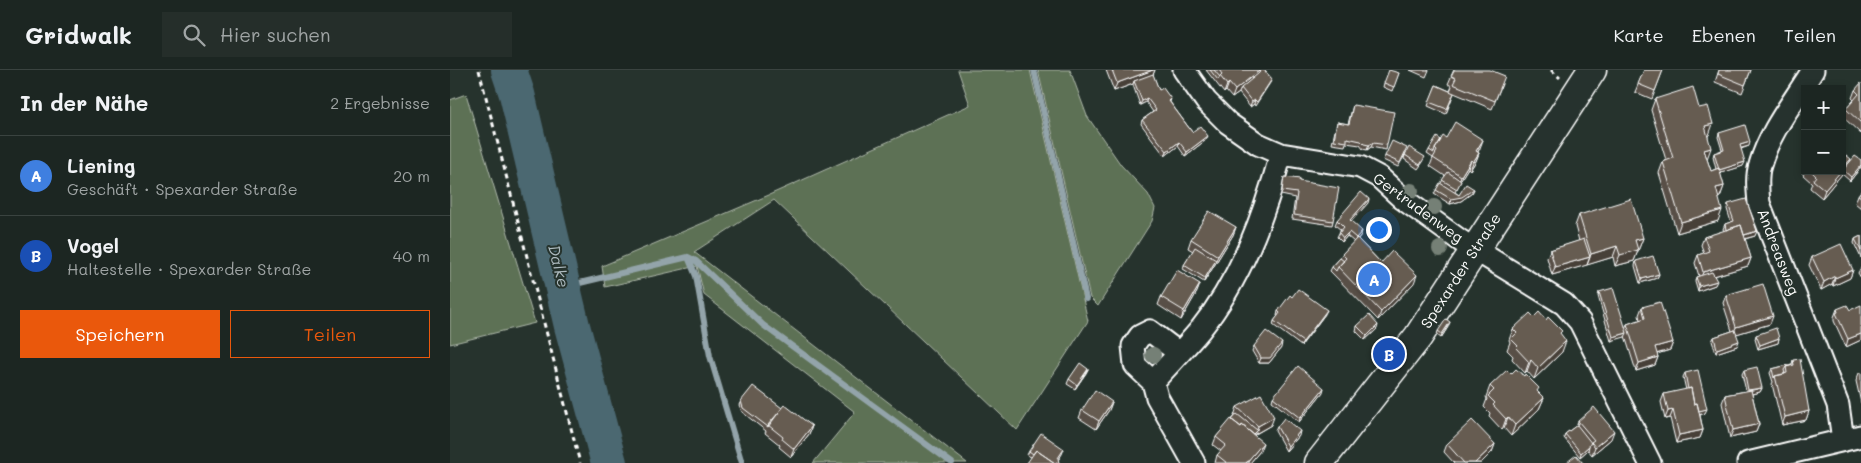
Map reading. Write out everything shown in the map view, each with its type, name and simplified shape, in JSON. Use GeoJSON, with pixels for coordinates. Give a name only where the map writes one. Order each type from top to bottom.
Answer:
{"type":"FeatureCollection","features":[{"type":"Feature","properties":{"kind":"main road","name":"Spexarder Straße"},"geometry":{"type":"LineString","coordinates":[[1319,463],[1418,337],[1592,70]]}},
{"type":"Feature","properties":{"kind":"street","name":"Gertrudenweg"},"geometry":{"type":"LineString","coordinates":[[1184,70],[1206,101],[1228,123],[1258,144],[1281,154],[1360,167],[1379,177],[1404,198],[1475,250],[1564,304],[1580,322],[1650,463]]}},
{"type":"Feature","properties":{"kind":"street","name":"Andreasweg"},"geometry":{"type":"LineString","coordinates":[[1814,70],[1773,133],[1760,165],[1757,184],[1759,203],[1852,438]]}},
{"type":"Feature","properties":{"kind":"street"},"geometry":{"type":"LineString","coordinates":[[1153,382],[1200,330],[1226,292],[1262,218],[1281,154]]}},
{"type":"Feature","properties":{"kind":"street"},"geometry":{"type":"LineString","coordinates":[[1179,353],[1150,331],[1140,336],[1133,346],[1135,365],[1153,382],[1157,397],[1194,463]]}},
{"type":"Feature","properties":{"kind":"street"},"geometry":{"type":"LineString","coordinates":[[1748,463],[1852,438]]}},
{"type":"Feature","properties":{"kind":"path"},"geometry":{"type":"LineString","coordinates":[[479,70],[580,463]]}},
{"type":"Feature","properties":{"kind":"green space"},"geometry":{"type":"Polygon","coordinates":[[[958,70],[1030,70],[1088,321],[1017,430],[774,200],[694,252],[967,463],[813,463],[855,412],[704,295],[697,266],[605,287],[602,266],[769,195],[970,105],[958,70]]]}},
{"type":"Feature","properties":{"kind":"green space"},"geometry":{"type":"Polygon","coordinates":[[[1038,70],[1070,70],[1087,116],[1121,165],[1148,194],[1155,208],[1152,221],[1098,306],[1090,298],[1038,70]]]}},
{"type":"Feature","properties":{"kind":"green space"},"geometry":{"type":"Polygon","coordinates":[[[466,94],[535,323],[450,344],[450,100],[466,94]]]}},
{"type":"Feature","properties":{"kind":"building"},"geometry":{"type":"Polygon","coordinates":[[[1112,70],[1153,70],[1117,83],[1112,70]]]}},
{"type":"Feature","properties":{"kind":"building"},"geometry":{"type":"Polygon","coordinates":[[[1210,70],[1214,70],[1220,77],[1218,80],[1210,70]]]}},
{"type":"Feature","properties":{"kind":"building"},"geometry":{"type":"Polygon","coordinates":[[[1219,70],[1260,70],[1235,90],[1229,83],[1227,85],[1220,76],[1222,74],[1219,70]]]}},
{"type":"Feature","properties":{"kind":"building"},"geometry":{"type":"Polygon","coordinates":[[[1261,70],[1264,70],[1272,79],[1257,102],[1255,100],[1252,102],[1241,88],[1261,70]]]}},
{"type":"Feature","properties":{"kind":"building"},"geometry":{"type":"Polygon","coordinates":[[[1389,70],[1399,73],[1394,87],[1384,83],[1389,70]]]}},
{"type":"Feature","properties":{"kind":"building"},"geometry":{"type":"Polygon","coordinates":[[[1454,70],[1490,70],[1505,76],[1495,101],[1453,84],[1456,78],[1451,76],[1454,70]]]}},
{"type":"Feature","properties":{"kind":"building"},"geometry":{"type":"Polygon","coordinates":[[[1644,70],[1663,70],[1655,91],[1638,84],[1644,70]]]}},
{"type":"Feature","properties":{"kind":"building"},"geometry":{"type":"Polygon","coordinates":[[[1719,70],[1751,70],[1745,85],[1718,74],[1719,70]]]}},
{"type":"Feature","properties":{"kind":"building"},"geometry":{"type":"Polygon","coordinates":[[[1153,74],[1159,90],[1163,88],[1171,99],[1169,101],[1192,132],[1200,126],[1208,136],[1187,152],[1179,142],[1167,151],[1142,120],[1156,110],[1147,98],[1142,101],[1134,81],[1153,74]]]}},
{"type":"Feature","properties":{"kind":"building"},"geometry":{"type":"Polygon","coordinates":[[[1861,83],[1861,123],[1846,109],[1859,94],[1855,90],[1861,83]]]}},
{"type":"Feature","properties":{"kind":"building"},"geometry":{"type":"Polygon","coordinates":[[[1436,85],[1454,93],[1447,109],[1429,102],[1436,85]]]}},
{"type":"Feature","properties":{"kind":"building"},"geometry":{"type":"Polygon","coordinates":[[[1693,87],[1699,108],[1708,106],[1713,124],[1705,126],[1711,148],[1704,150],[1711,171],[1719,168],[1724,186],[1716,188],[1722,210],[1681,222],[1663,162],[1673,158],[1655,99],[1693,87]]]}},
{"type":"Feature","properties":{"kind":"building"},"geometry":{"type":"Polygon","coordinates":[[[1353,105],[1394,112],[1387,145],[1373,143],[1369,145],[1347,138],[1347,142],[1334,140],[1337,122],[1349,124],[1353,105]]]}},
{"type":"Feature","properties":{"kind":"building"},"geometry":{"type":"Polygon","coordinates":[[[1455,122],[1483,140],[1476,151],[1479,153],[1473,162],[1471,160],[1461,176],[1433,158],[1437,151],[1435,149],[1443,136],[1446,138],[1455,122]]]}},
{"type":"Feature","properties":{"kind":"building"},"geometry":{"type":"Polygon","coordinates":[[[1745,125],[1750,142],[1740,145],[1745,162],[1719,170],[1714,153],[1724,150],[1719,133],[1745,125]]]}},
{"type":"Feature","properties":{"kind":"building"},"geometry":{"type":"Polygon","coordinates":[[[1437,137],[1441,140],[1434,153],[1429,150],[1437,137]]]}},
{"type":"Feature","properties":{"kind":"building"},"geometry":{"type":"Polygon","coordinates":[[[1392,141],[1407,148],[1400,163],[1385,156],[1392,141]]]}},
{"type":"Feature","properties":{"kind":"building"},"geometry":{"type":"Polygon","coordinates":[[[1409,147],[1425,157],[1420,165],[1405,155],[1409,147]]]}},
{"type":"Feature","properties":{"kind":"building"},"geometry":{"type":"Polygon","coordinates":[[[1846,155],[1851,159],[1846,165],[1846,155]]]}},
{"type":"Feature","properties":{"kind":"building"},"geometry":{"type":"Polygon","coordinates":[[[1855,156],[1861,160],[1861,165],[1851,177],[1846,173],[1846,166],[1855,156]]]}},
{"type":"Feature","properties":{"kind":"building"},"geometry":{"type":"Polygon","coordinates":[[[1448,172],[1461,181],[1457,189],[1442,180],[1448,172]]]}},
{"type":"Feature","properties":{"kind":"building"},"geometry":{"type":"Polygon","coordinates":[[[1838,175],[1825,190],[1813,180],[1816,176],[1838,175]]]}},
{"type":"Feature","properties":{"kind":"building"},"geometry":{"type":"Polygon","coordinates":[[[1284,177],[1339,188],[1333,221],[1294,215],[1297,193],[1282,191],[1284,177]]]}},
{"type":"Feature","properties":{"kind":"building"},"geometry":{"type":"Polygon","coordinates":[[[1440,183],[1459,195],[1466,184],[1474,189],[1462,197],[1451,199],[1436,190],[1440,183]]]}},
{"type":"Feature","properties":{"kind":"building"},"geometry":{"type":"Polygon","coordinates":[[[1361,192],[1369,199],[1350,220],[1362,231],[1356,238],[1349,232],[1343,238],[1339,233],[1344,227],[1337,220],[1361,192]]]}},
{"type":"Feature","properties":{"kind":"building"},"geometry":{"type":"Polygon","coordinates":[[[1631,199],[1643,238],[1635,240],[1638,250],[1620,255],[1617,246],[1591,254],[1579,215],[1631,199]]]}},
{"type":"Feature","properties":{"kind":"building"},"geometry":{"type":"Polygon","coordinates":[[[1746,199],[1757,231],[1744,235],[1741,225],[1726,230],[1725,224],[1734,221],[1728,204],[1746,199]]]}},
{"type":"Feature","properties":{"kind":"building"},"geometry":{"type":"Polygon","coordinates":[[[1209,211],[1236,227],[1218,256],[1191,239],[1209,211]]]}},
{"type":"Feature","properties":{"kind":"building"},"geometry":{"type":"Polygon","coordinates":[[[1741,225],[1751,258],[1703,272],[1698,255],[1709,251],[1704,237],[1741,225]]]}},
{"type":"Feature","properties":{"kind":"building"},"geometry":{"type":"Polygon","coordinates":[[[1861,236],[1861,251],[1855,239],[1861,236]]]}},
{"type":"Feature","properties":{"kind":"building"},"geometry":{"type":"Polygon","coordinates":[[[1357,238],[1381,263],[1392,251],[1417,275],[1381,312],[1338,267],[1346,258],[1342,254],[1357,238]]]}},
{"type":"Feature","properties":{"kind":"building"},"geometry":{"type":"Polygon","coordinates":[[[1584,239],[1590,257],[1555,267],[1550,250],[1584,239]]]}},
{"type":"Feature","properties":{"kind":"building"},"geometry":{"type":"Polygon","coordinates":[[[1841,244],[1853,270],[1824,282],[1812,257],[1841,244]]]}},
{"type":"Feature","properties":{"kind":"building"},"geometry":{"type":"Polygon","coordinates":[[[1195,247],[1216,260],[1205,278],[1184,265],[1195,247]]]}},
{"type":"Feature","properties":{"kind":"building"},"geometry":{"type":"Polygon","coordinates":[[[1653,256],[1659,274],[1642,279],[1636,261],[1653,256]]]}},
{"type":"Feature","properties":{"kind":"building"},"geometry":{"type":"Polygon","coordinates":[[[1340,258],[1344,261],[1336,271],[1332,267],[1340,258]]]}},
{"type":"Feature","properties":{"kind":"building"},"geometry":{"type":"Polygon","coordinates":[[[1177,270],[1200,284],[1184,311],[1161,297],[1177,270]]]}},
{"type":"Feature","properties":{"kind":"building"},"geometry":{"type":"Polygon","coordinates":[[[1712,272],[1717,281],[1699,286],[1696,277],[1712,272]]]}},
{"type":"Feature","properties":{"kind":"building"},"geometry":{"type":"Polygon","coordinates":[[[1763,284],[1773,316],[1736,327],[1726,295],[1763,284]]]}},
{"type":"Feature","properties":{"kind":"building"},"geometry":{"type":"Polygon","coordinates":[[[1613,288],[1627,333],[1613,337],[1599,292],[1613,288]]]}},
{"type":"Feature","properties":{"kind":"building"},"geometry":{"type":"Polygon","coordinates":[[[1298,289],[1327,310],[1303,342],[1274,321],[1280,313],[1278,311],[1290,295],[1292,297],[1298,289]]]}},
{"type":"Feature","properties":{"kind":"building"},"geometry":{"type":"Polygon","coordinates":[[[1660,302],[1673,342],[1655,347],[1658,357],[1639,363],[1627,324],[1645,318],[1642,307],[1660,302]]]}},
{"type":"Feature","properties":{"kind":"building"},"geometry":{"type":"Polygon","coordinates":[[[1847,305],[1850,310],[1861,305],[1861,334],[1848,339],[1836,313],[1838,312],[1837,309],[1847,305]]]}},
{"type":"Feature","properties":{"kind":"building"},"geometry":{"type":"Polygon","coordinates":[[[1539,312],[1546,320],[1548,317],[1562,331],[1560,333],[1566,341],[1538,368],[1531,360],[1529,362],[1516,348],[1518,346],[1511,339],[1517,333],[1513,329],[1530,313],[1534,317],[1539,312]]]}},
{"type":"Feature","properties":{"kind":"building"},"geometry":{"type":"Polygon","coordinates":[[[1369,315],[1378,325],[1367,336],[1357,326],[1369,315]]]}},
{"type":"Feature","properties":{"kind":"building"},"geometry":{"type":"Polygon","coordinates":[[[1446,319],[1450,322],[1442,334],[1438,331],[1446,319]]]}},
{"type":"Feature","properties":{"kind":"building"},"geometry":{"type":"Polygon","coordinates":[[[1776,328],[1779,338],[1760,345],[1756,335],[1776,328]]]}},
{"type":"Feature","properties":{"kind":"building"},"geometry":{"type":"Polygon","coordinates":[[[1735,330],[1739,341],[1717,349],[1714,337],[1735,330]]]}},
{"type":"Feature","properties":{"kind":"building"},"geometry":{"type":"Polygon","coordinates":[[[1266,331],[1282,343],[1270,358],[1261,358],[1254,346],[1266,331]]]}},
{"type":"Feature","properties":{"kind":"building"},"geometry":{"type":"Polygon","coordinates":[[[1800,359],[1809,411],[1785,417],[1775,376],[1787,373],[1786,367],[1794,365],[1793,360],[1800,359]]]}},
{"type":"Feature","properties":{"kind":"building"},"geometry":{"type":"Polygon","coordinates":[[[1080,363],[1088,369],[1077,385],[1069,379],[1080,363]]]}},
{"type":"Feature","properties":{"kind":"building"},"geometry":{"type":"Polygon","coordinates":[[[1792,364],[1786,367],[1784,370],[1785,374],[1775,376],[1774,378],[1772,369],[1792,364]]]}},
{"type":"Feature","properties":{"kind":"building"},"geometry":{"type":"Polygon","coordinates":[[[1298,366],[1324,388],[1300,418],[1273,397],[1298,366]]]}},
{"type":"Feature","properties":{"kind":"building"},"geometry":{"type":"Polygon","coordinates":[[[1757,367],[1762,388],[1748,390],[1744,370],[1757,367]]]}},
{"type":"Feature","properties":{"kind":"building"},"geometry":{"type":"Polygon","coordinates":[[[1516,369],[1524,376],[1525,374],[1539,388],[1537,391],[1544,398],[1515,425],[1508,417],[1506,419],[1493,405],[1495,403],[1488,396],[1494,390],[1490,386],[1507,370],[1511,374],[1516,369]]]}},
{"type":"Feature","properties":{"kind":"building"},"geometry":{"type":"Polygon","coordinates":[[[1698,370],[1707,409],[1699,411],[1697,403],[1694,404],[1691,388],[1688,389],[1685,373],[1698,370]]]}},
{"type":"Feature","properties":{"kind":"building"},"geometry":{"type":"Polygon","coordinates":[[[753,386],[782,408],[768,427],[743,408],[741,401],[753,386]]]}},
{"type":"Feature","properties":{"kind":"building"},"geometry":{"type":"Polygon","coordinates":[[[1691,388],[1694,404],[1697,403],[1703,430],[1679,435],[1673,410],[1668,411],[1664,394],[1691,388]]]}},
{"type":"Feature","properties":{"kind":"building"},"geometry":{"type":"Polygon","coordinates":[[[1095,390],[1112,402],[1099,421],[1082,410],[1095,390]]]}},
{"type":"Feature","properties":{"kind":"building"},"geometry":{"type":"Polygon","coordinates":[[[1751,390],[1759,424],[1733,430],[1725,395],[1751,390]]]}},
{"type":"Feature","properties":{"kind":"building"},"geometry":{"type":"Polygon","coordinates":[[[1261,394],[1274,417],[1258,426],[1237,407],[1261,394]]]}},
{"type":"Feature","properties":{"kind":"building"},"geometry":{"type":"Polygon","coordinates":[[[785,405],[812,426],[794,449],[768,425],[785,405]]]}},
{"type":"Feature","properties":{"kind":"building"},"geometry":{"type":"Polygon","coordinates":[[[1594,407],[1614,431],[1595,447],[1591,442],[1594,440],[1578,421],[1594,407]]]}},
{"type":"Feature","properties":{"kind":"building"},"geometry":{"type":"Polygon","coordinates":[[[1237,414],[1257,430],[1253,434],[1232,420],[1237,414]]]}},
{"type":"Feature","properties":{"kind":"building"},"geometry":{"type":"Polygon","coordinates":[[[1284,418],[1300,431],[1288,446],[1277,427],[1284,418]]]}},
{"type":"Feature","properties":{"kind":"building"},"geometry":{"type":"Polygon","coordinates":[[[1231,419],[1241,427],[1242,425],[1263,443],[1246,463],[1227,463],[1217,455],[1226,445],[1216,437],[1231,419]]]}},
{"type":"Feature","properties":{"kind":"building"},"geometry":{"type":"Polygon","coordinates":[[[1472,420],[1495,444],[1475,463],[1464,463],[1447,444],[1472,420]]]}},
{"type":"Feature","properties":{"kind":"building"},"geometry":{"type":"Polygon","coordinates":[[[1577,425],[1591,442],[1581,453],[1565,434],[1577,425]]]}},
{"type":"Feature","properties":{"kind":"building"},"geometry":{"type":"Polygon","coordinates":[[[1041,433],[1064,449],[1058,458],[1059,463],[1055,463],[1036,450],[1033,454],[1029,451],[1041,433]]]}},
{"type":"Feature","properties":{"kind":"building"},"geometry":{"type":"Polygon","coordinates":[[[1036,450],[1055,463],[1027,463],[1036,450]]]}},
{"type":"Feature","properties":{"kind":"building"},"geometry":{"type":"Polygon","coordinates":[[[1576,455],[1583,463],[1566,463],[1576,455]]]}},
{"type":"Feature","properties":{"kind":"waterway","name":"Dalke"},"geometry":{"type":"LineString","coordinates":[[509,70],[517,94],[572,326],[609,463]]}},
{"type":"Feature","properties":{"kind":"waterway"},"geometry":{"type":"LineString","coordinates":[[1034,70],[1086,299]]}},
{"type":"Feature","properties":{"kind":"waterway"},"geometry":{"type":"LineString","coordinates":[[688,257],[696,261],[763,325],[952,463]]}},
{"type":"Feature","properties":{"kind":"waterway"},"geometry":{"type":"LineString","coordinates":[[563,287],[688,257],[696,276],[710,356],[742,463]]}},
{"type":"Feature","properties":{"kind":"place","name":"Liening"},"geometry":{"type":"Point","coordinates":[1374,279]}},
{"type":"Feature","properties":{"kind":"place","name":"Vogel"},"geometry":{"type":"Point","coordinates":[1389,354]}}]}
